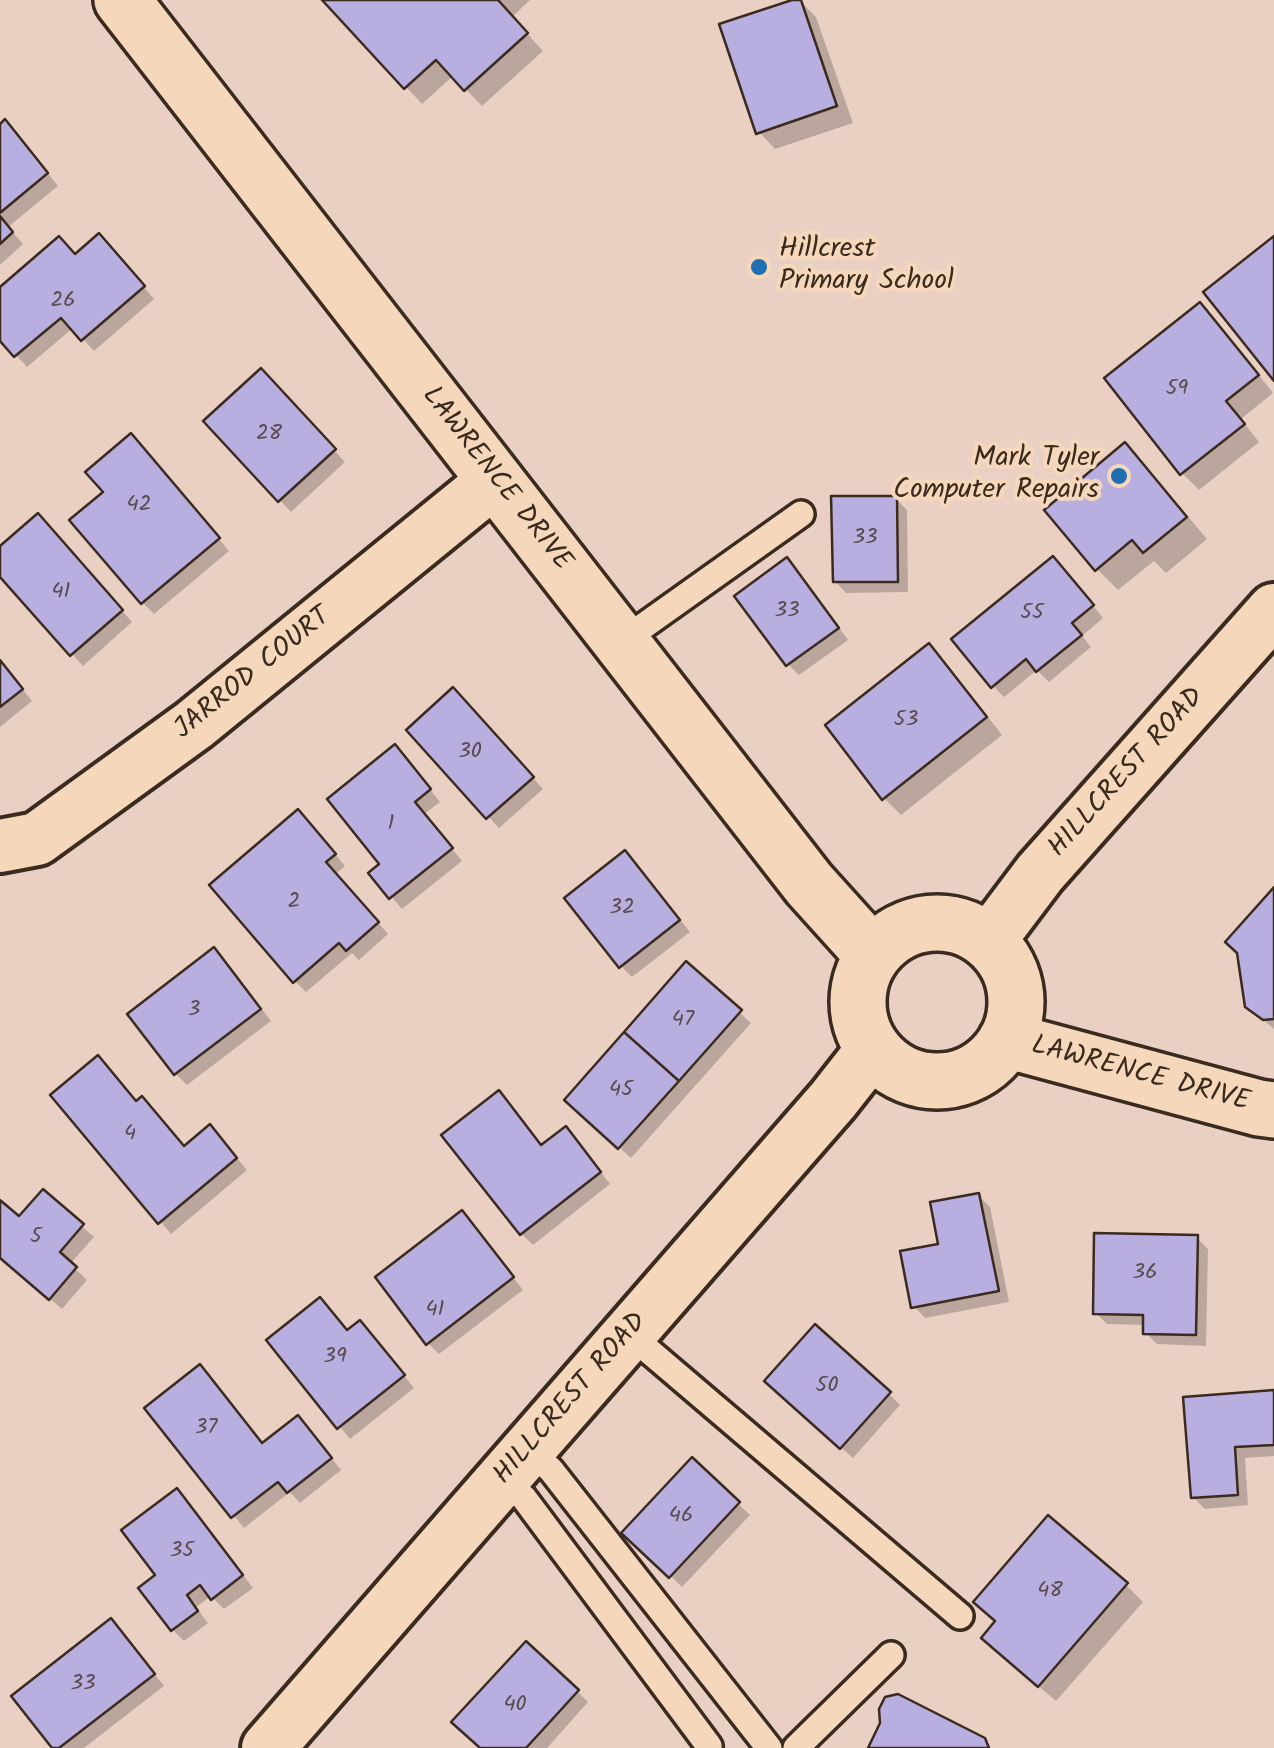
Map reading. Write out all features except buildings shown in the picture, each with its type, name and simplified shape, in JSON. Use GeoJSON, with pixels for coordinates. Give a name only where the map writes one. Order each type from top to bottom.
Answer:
{"type":"FeatureCollection","features":[{"type":"Feature","properties":{"kind":"street","name":"LAWRENCE DRIVE"},"geometry":{"type":"LineString","coordinates":[[122,0],[809,884],[873,955]]}},
{"type":"Feature","properties":{"kind":"street","name":"JARROD COURT"},"geometry":{"type":"LineString","coordinates":[[0,846],[36,839],[194,725],[495,480]]}},
{"type":"Feature","properties":{"kind":"street","name":"HILLCREST ROAD"},"geometry":{"type":"LineString","coordinates":[[988,942],[1040,873],[1274,610]]}},
{"type":"Feature","properties":{"kind":"street"},"geometry":{"type":"LineString","coordinates":[[946,922],[972,930],[998,950],[1013,974],[1018,1002],[1006,1040],[989,1064],[965,1077],[937,1082],[910,1077],[893,1068],[873,1049],[861,1024],[858,997],[873,955],[892,936],[917,925],[946,922]]}},
{"type":"Feature","properties":{"kind":"street","name":"LAWRENCE DRIVE"},"geometry":{"type":"LineString","coordinates":[[1006,1040],[1274,1110]]}},
{"type":"Feature","properties":{"kind":"street","name":"HILLCREST ROAD"},"geometry":{"type":"LineString","coordinates":[[268,1748],[833,1100],[873,1049]]}},
{"type":"Feature","properties":{"kind":"lane"},"geometry":{"type":"LineString","coordinates":[[621,642],[801,514]]}},
{"type":"Feature","properties":{"kind":"lane"},"geometry":{"type":"LineString","coordinates":[[629,1334],[960,1616]]}},
{"type":"Feature","properties":{"kind":"lane"},"geometry":{"type":"LineString","coordinates":[[708,1748],[524,1498],[516,1464],[551,1470],[769,1748]]}},
{"type":"Feature","properties":{"kind":"lane"},"geometry":{"type":"LineString","coordinates":[[796,1748],[892,1655]]}},
{"type":"Feature","properties":{"kind":"place","name":"Hillcrest Primary School"},"geometry":{"type":"Point","coordinates":[759,267]}},
{"type":"Feature","properties":{"kind":"place","name":"Mark Tyler Computer Repairs"},"geometry":{"type":"Point","coordinates":[1119,476]}}]}
